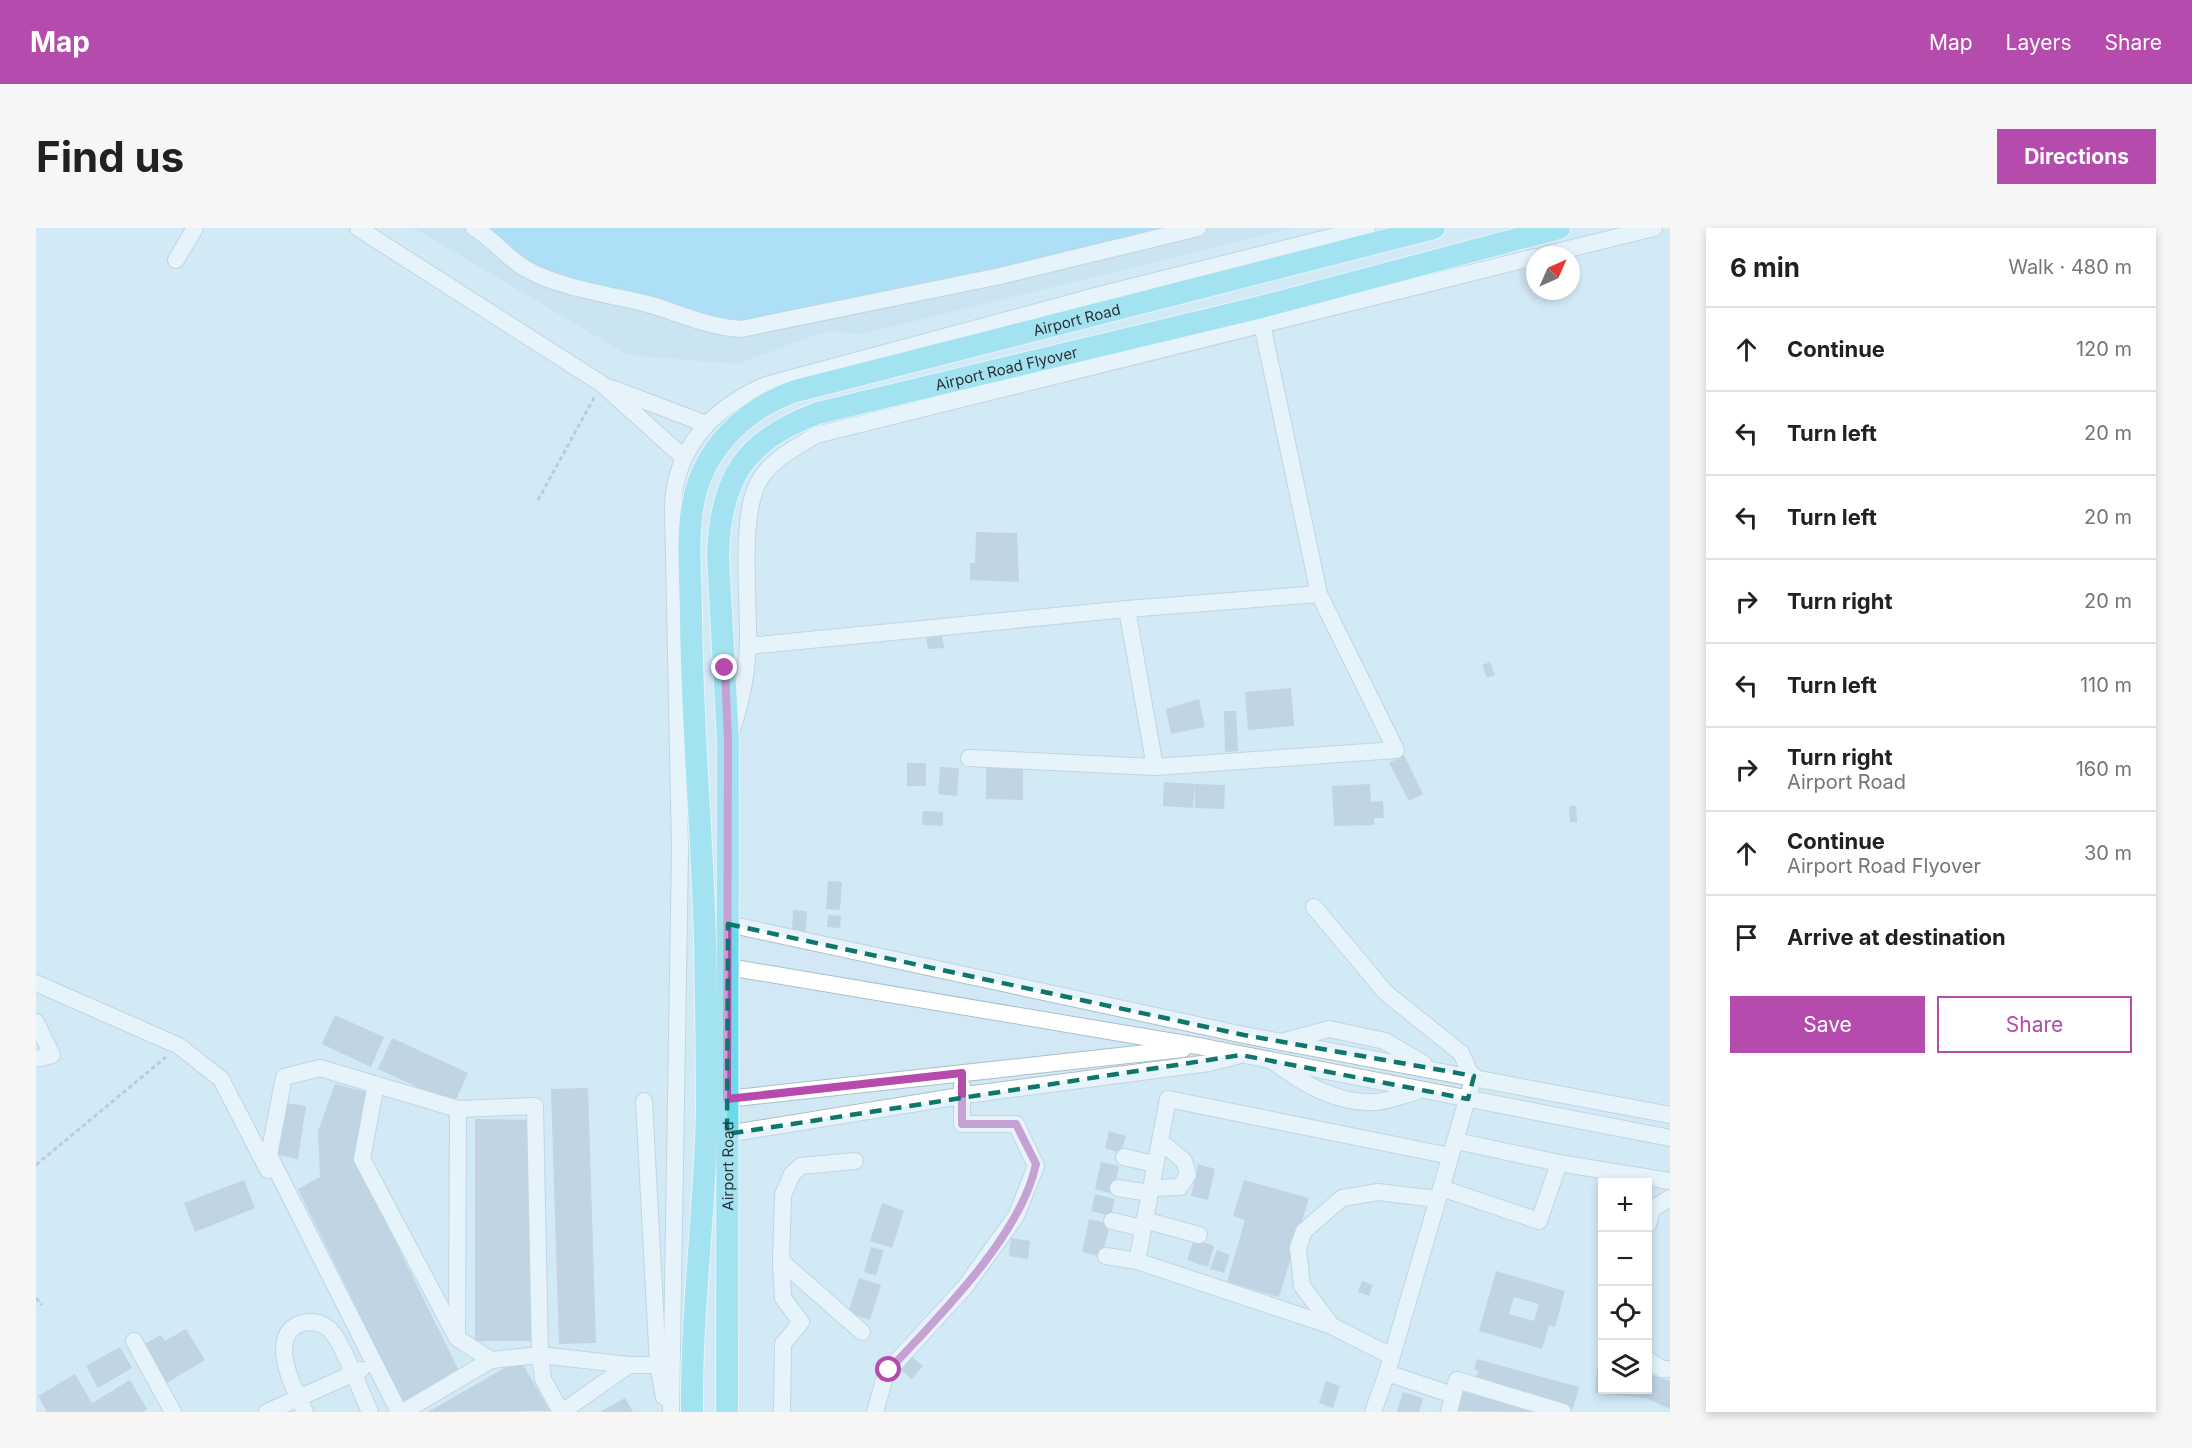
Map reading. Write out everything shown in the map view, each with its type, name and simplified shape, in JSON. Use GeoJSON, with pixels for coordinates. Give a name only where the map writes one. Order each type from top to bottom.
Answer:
{"type":"FeatureCollection","features":[{"type":"Feature","properties":{"kind":"main road","name":"Airport Road"},"geometry":{"type":"LineString","coordinates":[[675,1409],[707,1112],[705,939],[692,649],[690,539],[694,499],[703,470],[730,431],[773,398],[1434,228]]}},
{"type":"Feature","properties":{"kind":"main road","name":"Airport Road Flyover"},"geometry":{"type":"LineString","coordinates":[[728,741],[719,527],[727,492],[741,465],[768,436],[786,425],[818,413],[1257,308],[1559,228]]}},
{"type":"Feature","properties":{"kind":"main road","name":"Airport Road"},"geometry":{"type":"LineString","coordinates":[[727,1412],[728,741]]}},
{"type":"Feature","properties":{"kind":"street"},"geometry":{"type":"LineString","coordinates":[[177,260],[195,228]]}},
{"type":"Feature","properties":{"kind":"street"},"geometry":{"type":"LineString","coordinates":[[358,228],[602,384],[683,458]]}},
{"type":"Feature","properties":{"kind":"street"},"geometry":{"type":"LineString","coordinates":[[474,228],[511,259],[539,275],[659,308],[721,328],[741,329],[1000,276],[1198,228]]}},
{"type":"Feature","properties":{"kind":"street"},"geometry":{"type":"LineString","coordinates":[[675,1409],[680,849],[673,506],[674,486],[683,458],[706,424],[742,395],[766,385],[1107,293],[1367,228]]}},
{"type":"Feature","properties":{"kind":"street"},"geometry":{"type":"LineString","coordinates":[[1580,246],[1654,228]]}},
{"type":"Feature","properties":{"kind":"street"},"geometry":{"type":"LineString","coordinates":[[728,741],[743,696],[748,646],[747,532],[757,485],[771,464],[816,435],[1526,259]]}},
{"type":"Feature","properties":{"kind":"street"},"geometry":{"type":"LineString","coordinates":[[969,758],[1155,767],[1396,750],[1319,594],[1262,324]]}},
{"type":"Feature","properties":{"kind":"street"},"geometry":{"type":"LineString","coordinates":[[602,384],[706,424]]}},
{"type":"Feature","properties":{"kind":"street"},"geometry":{"type":"LineString","coordinates":[[748,646],[1127,609],[1319,594]]}},
{"type":"Feature","properties":{"kind":"street"},"geometry":{"type":"LineString","coordinates":[[1127,609],[1155,767]]}},
{"type":"Feature","properties":{"kind":"street"},"geometry":{"type":"LineString","coordinates":[[1314,907],[1386,993],[1461,1053],[1472,1076],[1468,1099],[1387,1373],[1373,1412]]}},
{"type":"Feature","properties":{"kind":"street"},"geometry":{"type":"LineString","coordinates":[[728,924],[1244,1035],[1432,1068],[1670,1115]]}},
{"type":"Feature","properties":{"kind":"street"},"geometry":{"type":"LineString","coordinates":[[728,966],[1204,1047],[1670,1138]]}},
{"type":"Feature","properties":{"kind":"street"},"geometry":{"type":"LineString","coordinates":[[36,983],[179,1046],[221,1079],[359,1370],[370,1412]]}},
{"type":"Feature","properties":{"kind":"street"},"geometry":{"type":"LineString","coordinates":[[36,1022],[52,1055],[36,1059]]}},
{"type":"Feature","properties":{"kind":"street"},"geometry":{"type":"LineString","coordinates":[[1204,1047],[1209,1027]]}},
{"type":"Feature","properties":{"kind":"street"},"geometry":{"type":"LineString","coordinates":[[1241,1055],[1244,1035]]}},
{"type":"Feature","properties":{"kind":"street"},"geometry":{"type":"LineString","coordinates":[[727,1099],[1204,1047]]}},
{"type":"Feature","properties":{"kind":"street"},"geometry":{"type":"LineString","coordinates":[[727,1134],[962,1096],[1209,1063],[1241,1055]]}},
{"type":"Feature","properties":{"kind":"street"},"geometry":{"type":"LineString","coordinates":[[629,1365],[561,1412],[543,1379],[540,1355],[535,1106],[458,1109],[320,1068],[284,1077],[269,1155],[401,1412],[491,1360],[540,1355],[629,1365],[658,1365]]}},
{"type":"Feature","properties":{"kind":"street"},"geometry":{"type":"LineString","coordinates":[[875,1412],[886,1373],[965,1287],[1016,1216],[1036,1166],[1016,1124],[962,1124],[962,1073]]}},
{"type":"Feature","properties":{"kind":"street"},"geometry":{"type":"LineString","coordinates":[[376,1084],[362,1159],[458,1338],[491,1360]]}},
{"type":"Feature","properties":{"kind":"street"},"geometry":{"type":"LineString","coordinates":[[1137,1261],[1168,1099],[1453,1149],[1559,1163],[1636,1178]]}},
{"type":"Feature","properties":{"kind":"street"},"geometry":{"type":"LineString","coordinates":[[645,1101],[658,1365],[675,1409]]}},
{"type":"Feature","properties":{"kind":"street"},"geometry":{"type":"LineString","coordinates":[[458,1109],[458,1338]]}},
{"type":"Feature","properties":{"kind":"street"},"geometry":{"type":"LineString","coordinates":[[1118,1188],[1150,1190],[1180,1186],[1188,1174],[1184,1161],[1160,1141]]}},
{"type":"Feature","properties":{"kind":"street"},"geometry":{"type":"LineString","coordinates":[[1124,1156],[1154,1164]]}},
{"type":"Feature","properties":{"kind":"street"},"geometry":{"type":"LineString","coordinates":[[782,1412],[783,1344],[801,1322],[783,1299],[782,1201],[792,1173],[806,1165],[855,1161]]}},
{"type":"Feature","properties":{"kind":"street"},"geometry":{"type":"LineString","coordinates":[[1332,1326],[1302,1286],[1298,1248],[1304,1231],[1342,1198],[1378,1192],[1439,1194],[1539,1221],[1559,1163]]}},
{"type":"Feature","properties":{"kind":"street"},"geometry":{"type":"LineString","coordinates":[[1652,1179],[1670,1181]]}},
{"type":"Feature","properties":{"kind":"street"},"geometry":{"type":"LineString","coordinates":[[1652,1210],[1670,1198]]}},
{"type":"Feature","properties":{"kind":"street"},"geometry":{"type":"LineString","coordinates":[[1112,1221],[1143,1224],[1199,1235]]}},
{"type":"Feature","properties":{"kind":"street"},"geometry":{"type":"LineString","coordinates":[[1106,1256],[1137,1261],[1332,1326],[1391,1356]]}},
{"type":"Feature","properties":{"kind":"street"},"geometry":{"type":"LineString","coordinates":[[781,1261],[862,1332]]}},
{"type":"Feature","properties":{"kind":"street"},"geometry":{"type":"LineString","coordinates":[[301,1405],[282,1351],[283,1341],[296,1325],[318,1323],[334,1333],[390,1412]]}},
{"type":"Feature","properties":{"kind":"street"},"geometry":{"type":"LineString","coordinates":[[134,1341],[172,1412]]}},
{"type":"Feature","properties":{"kind":"street"},"geometry":{"type":"LineString","coordinates":[[1652,1363],[1662,1369],[1670,1369]]}},
{"type":"Feature","properties":{"kind":"street"},"geometry":{"type":"LineString","coordinates":[[267,1412],[301,1405],[359,1370]]}},
{"type":"Feature","properties":{"kind":"street"},"geometry":{"type":"LineString","coordinates":[[1387,1373],[1453,1395]]}},
{"type":"Feature","properties":{"kind":"street"},"geometry":{"type":"LineString","coordinates":[[1449,1412],[1457,1380],[1563,1412]]}},
{"type":"Feature","properties":{"kind":"path"},"geometry":{"type":"LineString","coordinates":[[538,500],[602,384]]}},
{"type":"Feature","properties":{"kind":"path"},"geometry":{"type":"LineString","coordinates":[[36,1165],[179,1046]]}},
{"type":"Feature","properties":{"kind":"path"},"geometry":{"type":"LineString","coordinates":[[36,1298],[42,1305]]}},
{"type":"Feature","properties":{"kind":"highlighted area"},"geometry":{"type":"Polygon","coordinates":[[[728,924],[1244,1035],[1474,1076],[1468,1099],[1241,1055],[727,1134],[728,924]]]}},
{"type":"Feature","properties":{"kind":"shaded area"},"geometry":{"type":"Polygon","coordinates":[[[414,228],[1292,228],[862,334],[826,331],[737,364],[628,355],[414,228]]]}},
{"type":"Feature","properties":{"kind":"shaded area"},"geometry":{"type":"Polygon","coordinates":[[[484,228],[1176,228],[1052,258],[742,321],[716,319],[555,275],[534,267],[484,228]]]}},
{"type":"Feature","properties":{"kind":"building"},"geometry":{"type":"Polygon","coordinates":[[[976,532],[1017,533],[1019,582],[970,580],[970,563],[975,563],[976,532]]]}},
{"type":"Feature","properties":{"kind":"building"},"geometry":{"type":"Polygon","coordinates":[[[942,634],[944,648],[928,649],[926,635],[942,634]]]}},
{"type":"Feature","properties":{"kind":"building"},"geometry":{"type":"Polygon","coordinates":[[[1490,662],[1495,675],[1487,678],[1482,665],[1490,662]]]}},
{"type":"Feature","properties":{"kind":"building"},"geometry":{"type":"Polygon","coordinates":[[[1291,688],[1294,726],[1248,730],[1245,692],[1291,688]]]}},
{"type":"Feature","properties":{"kind":"building"},"geometry":{"type":"Polygon","coordinates":[[[1199,699],[1205,727],[1171,734],[1166,709],[1199,699]]]}},
{"type":"Feature","properties":{"kind":"building"},"geometry":{"type":"Polygon","coordinates":[[[1224,711],[1236,711],[1238,751],[1225,752],[1224,711]]]}},
{"type":"Feature","properties":{"kind":"building"},"geometry":{"type":"Polygon","coordinates":[[[1404,755],[1423,794],[1409,801],[1389,763],[1404,755]]]}},
{"type":"Feature","properties":{"kind":"building"},"geometry":{"type":"Polygon","coordinates":[[[907,763],[926,763],[926,786],[907,786],[907,763]]]}},
{"type":"Feature","properties":{"kind":"building"},"geometry":{"type":"Polygon","coordinates":[[[940,767],[959,768],[957,796],[938,794],[940,767]]]}},
{"type":"Feature","properties":{"kind":"building"},"geometry":{"type":"Polygon","coordinates":[[[986,767],[1023,768],[1023,800],[986,799],[986,767]]]}},
{"type":"Feature","properties":{"kind":"building"},"geometry":{"type":"Polygon","coordinates":[[[1164,782],[1195,784],[1193,808],[1163,806],[1164,782]]]}},
{"type":"Feature","properties":{"kind":"building"},"geometry":{"type":"Polygon","coordinates":[[[1195,784],[1225,785],[1224,809],[1195,808],[1195,784]]]}},
{"type":"Feature","properties":{"kind":"building"},"geometry":{"type":"Polygon","coordinates":[[[1370,784],[1371,802],[1383,801],[1384,818],[1374,818],[1374,825],[1334,826],[1332,786],[1370,784]]]}},
{"type":"Feature","properties":{"kind":"building"},"geometry":{"type":"Polygon","coordinates":[[[1569,806],[1576,806],[1577,822],[1570,822],[1569,806]]]}},
{"type":"Feature","properties":{"kind":"building"},"geometry":{"type":"Polygon","coordinates":[[[923,811],[943,812],[943,826],[922,825],[923,811]]]}},
{"type":"Feature","properties":{"kind":"building"},"geometry":{"type":"Polygon","coordinates":[[[828,881],[842,882],[840,910],[826,909],[828,881]]]}},
{"type":"Feature","properties":{"kind":"building"},"geometry":{"type":"Polygon","coordinates":[[[793,910],[807,911],[806,932],[792,931],[793,910]]]}},
{"type":"Feature","properties":{"kind":"building"},"geometry":{"type":"Polygon","coordinates":[[[828,915],[841,916],[840,928],[827,927],[828,915]]]}},
{"type":"Feature","properties":{"kind":"building"},"geometry":{"type":"Polygon","coordinates":[[[335,1015],[384,1037],[371,1067],[322,1044],[335,1015]]]}},
{"type":"Feature","properties":{"kind":"building"},"geometry":{"type":"Polygon","coordinates":[[[392,1038],[468,1073],[454,1104],[378,1069],[392,1038]]]}},
{"type":"Feature","properties":{"kind":"building"},"geometry":{"type":"Polygon","coordinates":[[[335,1084],[367,1092],[356,1161],[460,1373],[403,1403],[298,1189],[320,1177],[318,1131],[335,1084]]]}},
{"type":"Feature","properties":{"kind":"building"},"geometry":{"type":"Polygon","coordinates":[[[588,1088],[596,1343],[559,1344],[551,1089],[588,1088]]]}},
{"type":"Feature","properties":{"kind":"building"},"geometry":{"type":"Polygon","coordinates":[[[286,1103],[306,1106],[298,1159],[277,1155],[286,1103]]]}},
{"type":"Feature","properties":{"kind":"building"},"geometry":{"type":"Polygon","coordinates":[[[475,1119],[533,1120],[533,1341],[475,1341],[475,1119]]]}},
{"type":"Feature","properties":{"kind":"building"},"geometry":{"type":"Polygon","coordinates":[[[1109,1131],[1126,1136],[1121,1153],[1105,1148],[1109,1131]]]}},
{"type":"Feature","properties":{"kind":"building"},"geometry":{"type":"Polygon","coordinates":[[[1101,1162],[1119,1166],[1113,1194],[1095,1189],[1101,1162]]]}},
{"type":"Feature","properties":{"kind":"building"},"geometry":{"type":"Polygon","coordinates":[[[1198,1164],[1215,1169],[1208,1200],[1191,1196],[1198,1164]]]}},
{"type":"Feature","properties":{"kind":"building"},"geometry":{"type":"Polygon","coordinates":[[[244,1180],[255,1208],[195,1232],[184,1203],[244,1180]]]}},
{"type":"Feature","properties":{"kind":"building"},"geometry":{"type":"Polygon","coordinates":[[[1244,1180],[1309,1198],[1279,1297],[1227,1282],[1245,1220],[1233,1216],[1244,1180]]]}},
{"type":"Feature","properties":{"kind":"building"},"geometry":{"type":"Polygon","coordinates":[[[1095,1194],[1115,1199],[1111,1216],[1091,1211],[1095,1194]]]}},
{"type":"Feature","properties":{"kind":"building"},"geometry":{"type":"Polygon","coordinates":[[[882,1203],[904,1211],[892,1248],[870,1241],[882,1203]]]}},
{"type":"Feature","properties":{"kind":"building"},"geometry":{"type":"Polygon","coordinates":[[[1089,1219],[1110,1224],[1102,1257],[1082,1252],[1089,1219]]]}},
{"type":"Feature","properties":{"kind":"building"},"geometry":{"type":"Polygon","coordinates":[[[1011,1238],[1030,1241],[1028,1259],[1009,1256],[1011,1238]]]}},
{"type":"Feature","properties":{"kind":"building"},"geometry":{"type":"Polygon","coordinates":[[[1194,1239],[1214,1246],[1208,1267],[1187,1260],[1194,1239]]]}},
{"type":"Feature","properties":{"kind":"building"},"geometry":{"type":"Polygon","coordinates":[[[871,1247],[884,1250],[876,1276],[864,1272],[871,1247]]]}},
{"type":"Feature","properties":{"kind":"building"},"geometry":{"type":"Polygon","coordinates":[[[1217,1250],[1230,1255],[1224,1273],[1210,1269],[1217,1250]]]}},
{"type":"Feature","properties":{"kind":"building"},"geometry":{"type":"Polygon","coordinates":[[[1496,1271],[1565,1291],[1555,1327],[1549,1325],[1542,1349],[1479,1331],[1496,1271]],[[1514,1297],[1509,1314],[1534,1321],[1539,1304],[1514,1297]]]}},
{"type":"Feature","properties":{"kind":"building"},"geometry":{"type":"Polygon","coordinates":[[[859,1278],[881,1285],[870,1320],[848,1313],[859,1278]]]}},
{"type":"Feature","properties":{"kind":"building"},"geometry":{"type":"Polygon","coordinates":[[[1362,1281],[1373,1285],[1369,1296],[1358,1292],[1362,1281]]]}},
{"type":"Feature","properties":{"kind":"building"},"geometry":{"type":"Polygon","coordinates":[[[186,1329],[205,1360],[163,1385],[141,1346],[161,1335],[165,1341],[186,1329]]]}},
{"type":"Feature","properties":{"kind":"building"},"geometry":{"type":"Polygon","coordinates":[[[120,1347],[132,1368],[98,1388],[86,1366],[120,1347]]]}},
{"type":"Feature","properties":{"kind":"building"},"geometry":{"type":"Polygon","coordinates":[[[911,1356],[923,1366],[912,1379],[900,1370],[911,1356]]]}},
{"type":"Feature","properties":{"kind":"building"},"geometry":{"type":"Polygon","coordinates":[[[520,1359],[550,1411],[428,1412],[520,1359]]]}},
{"type":"Feature","properties":{"kind":"building"},"geometry":{"type":"Polygon","coordinates":[[[1477,1359],[1579,1387],[1573,1409],[1475,1381],[1478,1371],[1474,1369],[1477,1359]]]}},
{"type":"Feature","properties":{"kind":"building"},"geometry":{"type":"Polygon","coordinates":[[[1597,1368],[1598,1368],[1598,1393],[1595,1393],[1597,1368]]]}},
{"type":"Feature","properties":{"kind":"building"},"geometry":{"type":"Polygon","coordinates":[[[75,1374],[92,1403],[130,1380],[147,1409],[143,1412],[47,1412],[38,1396],[75,1374]]]}},
{"type":"Feature","properties":{"kind":"building"},"geometry":{"type":"Polygon","coordinates":[[[1652,1375],[1670,1381],[1670,1409],[1646,1398],[1605,1394],[1652,1394],[1652,1375]]]}},
{"type":"Feature","properties":{"kind":"building"},"geometry":{"type":"Polygon","coordinates":[[[1326,1381],[1340,1386],[1333,1408],[1319,1403],[1326,1381]]]}},
{"type":"Feature","properties":{"kind":"building"},"geometry":{"type":"Polygon","coordinates":[[[1461,1391],[1536,1411],[1536,1412],[1456,1411],[1461,1391]]]}},
{"type":"Feature","properties":{"kind":"building"},"geometry":{"type":"Polygon","coordinates":[[[1403,1392],[1423,1398],[1419,1412],[1397,1412],[1403,1392]]]}},
{"type":"Feature","properties":{"kind":"building"},"geometry":{"type":"Polygon","coordinates":[[[625,1398],[633,1412],[600,1412],[625,1398]]]}},
{"type":"Feature","properties":{"kind":"route"},"geometry":{"type":"LineString","coordinates":[[725,668],[728,741],[727,1099],[962,1073],[962,1124],[1016,1124],[1036,1164],[1016,1216],[952,1303],[889,1370]]}}]}
